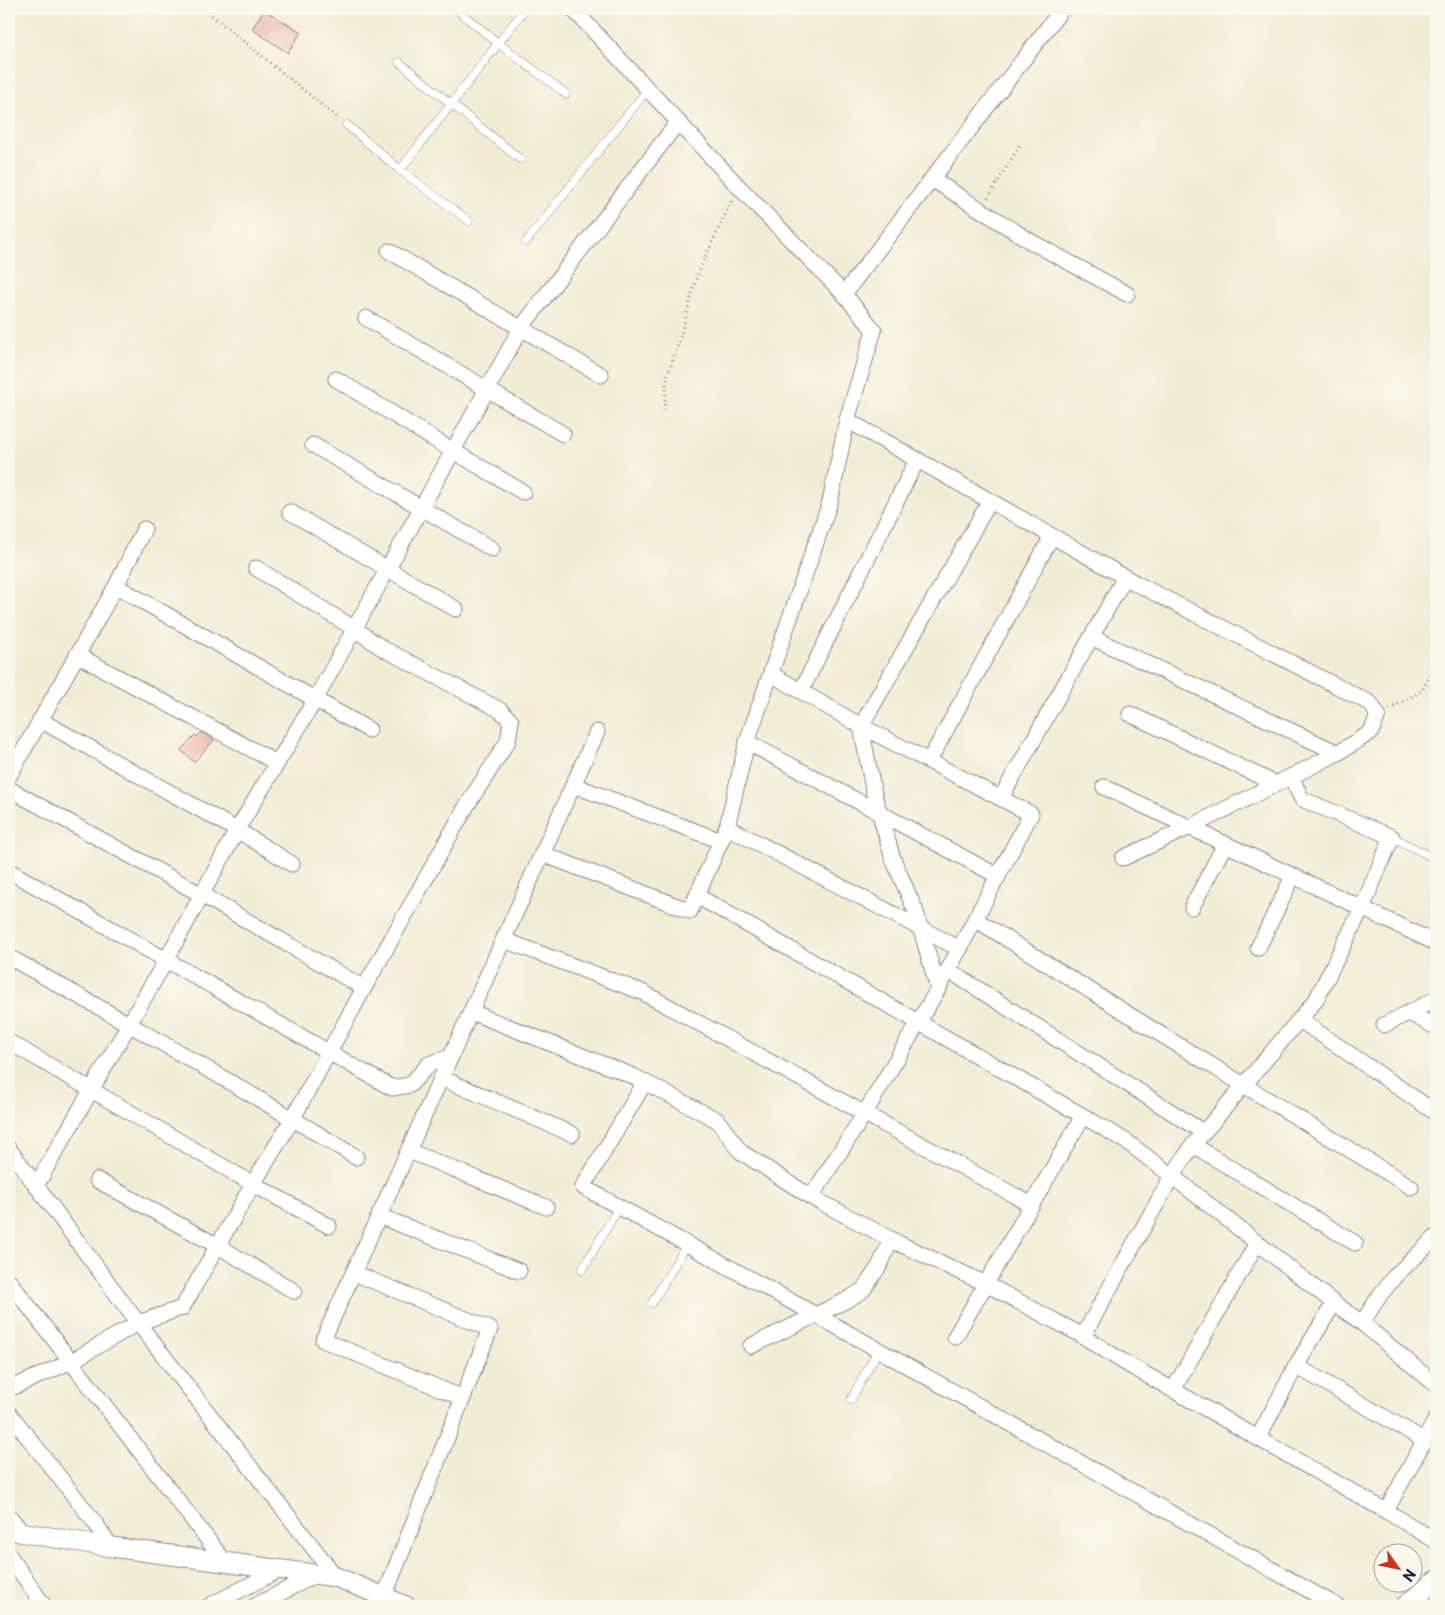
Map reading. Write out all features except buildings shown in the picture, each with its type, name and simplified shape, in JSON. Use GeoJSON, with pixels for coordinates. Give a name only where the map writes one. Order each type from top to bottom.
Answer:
{"type":"FeatureCollection","features":[{"type":"Feature","properties":{"kind":"street"},"geometry":{"type":"LineString","coordinates":[[543,854],[690,911],[724,834],[747,742],[830,502],[847,420],[874,330],[844,294],[738,186],[573,9]]}},
{"type":"Feature","properties":{"kind":"street"},"geometry":{"type":"LineString","coordinates":[[844,294],[1062,9]]}},
{"type":"Feature","properties":{"kind":"street"},"geometry":{"type":"LineString","coordinates":[[36,1186],[166,960],[237,830],[315,700],[521,328],[678,122]]}},
{"type":"Feature","properties":{"kind":"street"},"geometry":{"type":"LineString","coordinates":[[932,179],[1030,241],[1127,294]]}},
{"type":"Feature","properties":{"kind":"street"},"geometry":{"type":"LineString","coordinates":[[389,251],[602,374]]}},
{"type":"Feature","properties":{"kind":"street"},"geometry":{"type":"LineString","coordinates":[[366,318],[563,434]]}},
{"type":"Feature","properties":{"kind":"street"},"geometry":{"type":"LineString","coordinates":[[336,379],[523,492]]}},
{"type":"Feature","properties":{"kind":"street"},"geometry":{"type":"LineString","coordinates":[[847,420],[1125,577],[1370,703],[1378,715],[1371,732],[1338,753],[1190,827],[1123,858]]}},
{"type":"Feature","properties":{"kind":"street"},"geometry":{"type":"LineString","coordinates":[[313,445],[492,549]]}},
{"type":"Feature","properties":{"kind":"street"},"geometry":{"type":"LineString","coordinates":[[801,691],[918,460]]}},
{"type":"Feature","properties":{"kind":"street"},"geometry":{"type":"LineString","coordinates":[[938,989],[916,912],[893,859],[874,794],[861,726],[990,500]]}},
{"type":"Feature","properties":{"kind":"street"},"geometry":{"type":"LineString","coordinates":[[290,512],[456,609]]}},
{"type":"Feature","properties":{"kind":"street"},"geometry":{"type":"LineString","coordinates":[[9,776],[116,586],[144,529]]}},
{"type":"Feature","properties":{"kind":"street"},"geometry":{"type":"LineString","coordinates":[[929,761],[1052,536]]}},
{"type":"Feature","properties":{"kind":"street"},"geometry":{"type":"LineString","coordinates":[[9,1389],[70,1362],[138,1323],[182,1308],[330,1053],[364,988],[466,807],[508,741],[511,721],[500,710],[382,648],[355,629],[256,568]]}},
{"type":"Feature","properties":{"kind":"street"},"geometry":{"type":"LineString","coordinates":[[1001,798],[1125,577]]}},
{"type":"Feature","properties":{"kind":"street"},"geometry":{"type":"LineString","coordinates":[[116,586],[369,730]]}},
{"type":"Feature","properties":{"kind":"street"},"geometry":{"type":"LineString","coordinates":[[1091,637],[1338,753]]}},
{"type":"Feature","properties":{"kind":"street"},"geometry":{"type":"LineString","coordinates":[[77,655],[277,763]]}},
{"type":"Feature","properties":{"kind":"street"},"geometry":{"type":"LineString","coordinates":[[771,674],[861,726],[1031,814],[938,989],[865,1113],[811,1197]]}},
{"type":"Feature","properties":{"kind":"street"},"geometry":{"type":"LineString","coordinates":[[1130,714],[1276,784]]}},
{"type":"Feature","properties":{"kind":"street"},"geometry":{"type":"LineString","coordinates":[[40,720],[237,830],[292,864]]}},
{"type":"Feature","properties":{"kind":"street"},"geometry":{"type":"LineString","coordinates":[[463,1398],[323,1340],[597,732]]}},
{"type":"Feature","properties":{"kind":"street"},"geometry":{"type":"LineString","coordinates":[[747,742],[998,876]]}},
{"type":"Feature","properties":{"kind":"street"},"geometry":{"type":"LineString","coordinates":[[1083,1336],[1172,1176],[1193,1145],[1316,1000],[1362,908],[1392,837],[1302,799],[1291,777]]}},
{"type":"Feature","properties":{"kind":"street"},"geometry":{"type":"LineString","coordinates":[[573,785],[724,834],[921,928],[960,949]]}},
{"type":"Feature","properties":{"kind":"street"},"geometry":{"type":"LineString","coordinates":[[1104,787],[1436,943]]}},
{"type":"Feature","properties":{"kind":"street"},"geometry":{"type":"LineString","coordinates":[[9,789],[202,895],[364,988]]}},
{"type":"Feature","properties":{"kind":"street"},"geometry":{"type":"LineString","coordinates":[[1192,907],[1225,844]]}},
{"type":"Feature","properties":{"kind":"street"},"geometry":{"type":"LineString","coordinates":[[9,871],[392,1088],[410,1085],[429,1064],[451,1057]]}},
{"type":"Feature","properties":{"kind":"street"},"geometry":{"type":"LineString","coordinates":[[1258,948],[1293,876]]}},
{"type":"Feature","properties":{"kind":"street"},"geometry":{"type":"LineString","coordinates":[[697,896],[1127,1142],[1362,1323],[1436,1385]]}},
{"type":"Feature","properties":{"kind":"street"},"geometry":{"type":"LineString","coordinates":[[975,919],[1412,1187]]}},
{"type":"Feature","properties":{"kind":"street"},"geometry":{"type":"LineString","coordinates":[[504,940],[642,992],[1032,1205]]}},
{"type":"Feature","properties":{"kind":"street"},"geometry":{"type":"LineString","coordinates":[[9,957],[293,1118],[356,1157]]}},
{"type":"Feature","properties":{"kind":"street"},"geometry":{"type":"LineString","coordinates":[[948,970],[1203,1132]]}},
{"type":"Feature","properties":{"kind":"street"},"geometry":{"type":"LineString","coordinates":[[1384,1025],[1436,999]]}},
{"type":"Feature","properties":{"kind":"street"},"geometry":{"type":"LineString","coordinates":[[471,1012],[633,1076],[716,1120],[741,1152],[811,1197],[891,1239],[986,1284],[1083,1336],[1122,1361],[1436,1541]]}},
{"type":"Feature","properties":{"kind":"street"},"geometry":{"type":"LineString","coordinates":[[1409,1013],[1436,1027]]}},
{"type":"Feature","properties":{"kind":"street"},"geometry":{"type":"LineString","coordinates":[[1300,1020],[1436,1113]]}},
{"type":"Feature","properties":{"kind":"street"},"geometry":{"type":"LineString","coordinates":[[9,1042],[329,1226]]}},
{"type":"Feature","properties":{"kind":"street"},"geometry":{"type":"LineString","coordinates":[[441,1078],[572,1134]]}},
{"type":"Feature","properties":{"kind":"street"},"geometry":{"type":"LineString","coordinates":[[645,1082],[582,1187],[816,1315],[1337,1606]]}},
{"type":"Feature","properties":{"kind":"street"},"geometry":{"type":"LineString","coordinates":[[955,1337],[1083,1116]]}},
{"type":"Feature","properties":{"kind":"street"},"geometry":{"type":"LineString","coordinates":[[1193,1145],[1355,1243]]}},
{"type":"Feature","properties":{"kind":"street"},"geometry":{"type":"LineString","coordinates":[[9,1149],[138,1323],[336,1577]]}},
{"type":"Feature","properties":{"kind":"street"},"geometry":{"type":"LineString","coordinates":[[409,1151],[546,1207]]}},
{"type":"Feature","properties":{"kind":"street"},"geometry":{"type":"LineString","coordinates":[[97,1180],[218,1246],[294,1291]]}},
{"type":"Feature","properties":{"kind":"street"},"geometry":{"type":"LineString","coordinates":[[379,1216],[520,1271]]}},
{"type":"Feature","properties":{"kind":"street"},"geometry":{"type":"LineString","coordinates":[[1362,1323],[1395,1276],[1436,1236]]}},
{"type":"Feature","properties":{"kind":"street"},"geometry":{"type":"LineString","coordinates":[[751,1346],[846,1301],[863,1290],[880,1265],[891,1239]]}},
{"type":"Feature","properties":{"kind":"street"},"geometry":{"type":"LineString","coordinates":[[1173,1390],[1257,1242]]}},
{"type":"Feature","properties":{"kind":"street"},"geometry":{"type":"LineString","coordinates":[[354,1273],[490,1329],[384,1597]]}},
{"type":"Feature","properties":{"kind":"street"},"geometry":{"type":"LineString","coordinates":[[9,1281],[224,1562]]}},
{"type":"Feature","properties":{"kind":"street"},"geometry":{"type":"LineString","coordinates":[[1258,1438],[1296,1366],[1334,1303]]}},
{"type":"Feature","properties":{"kind":"street"},"geometry":{"type":"LineString","coordinates":[[1296,1366],[1424,1440]]}},
{"type":"Feature","properties":{"kind":"street"},"geometry":{"type":"LineString","coordinates":[[9,1413],[96,1524],[110,1547]]}},
{"type":"Feature","properties":{"kind":"street"},"geometry":{"type":"LineString","coordinates":[[1386,1511],[1436,1419]]}},
{"type":"Feature","properties":{"kind":"street"},"geometry":{"type":"LineString","coordinates":[[9,1521],[19,1532],[110,1547],[336,1577],[406,1606]]}},
{"type":"Feature","properties":{"kind":"street"},"geometry":{"type":"LineString","coordinates":[[9,1555],[44,1606]]}},
{"type":"Feature","properties":{"kind":"street"},"geometry":{"type":"LineString","coordinates":[[209,1606],[281,1569]]}},
{"type":"Feature","properties":{"kind":"street"},"geometry":{"type":"LineString","coordinates":[[255,1606],[273,1602],[318,1574]]}},
{"type":"Feature","properties":{"kind":"street"},"geometry":{"type":"LineString","coordinates":[[1405,1606],[1436,1580]]}},
{"type":"Feature","properties":{"kind":"street"},"geometry":{"type":"LineString","coordinates":[[255,1582],[273,1602]]}},
{"type":"Feature","properties":{"kind":"lane"},"geometry":{"type":"LineString","coordinates":[[456,9],[498,44],[566,94]]}},
{"type":"Feature","properties":{"kind":"lane"},"geometry":{"type":"LineString","coordinates":[[400,170],[525,9]]}},
{"type":"Feature","properties":{"kind":"lane"},"geometry":{"type":"LineString","coordinates":[[399,62],[520,159]]}},
{"type":"Feature","properties":{"kind":"lane"},"geometry":{"type":"LineString","coordinates":[[526,242],[648,88]]}},
{"type":"Feature","properties":{"kind":"lane"},"geometry":{"type":"LineString","coordinates":[[347,125],[400,170],[469,221]]}},
{"type":"Feature","properties":{"kind":"lane"},"geometry":{"type":"LineString","coordinates":[[1392,837],[1436,859]]}},
{"type":"Feature","properties":{"kind":"lane"},"geometry":{"type":"LineString","coordinates":[[582,1270],[619,1207]]}},
{"type":"Feature","properties":{"kind":"lane"},"geometry":{"type":"LineString","coordinates":[[652,1303],[687,1244]]}},
{"type":"Feature","properties":{"kind":"lane"},"geometry":{"type":"LineString","coordinates":[[851,1400],[878,1350]]}},
{"type":"Feature","properties":{"kind":"path"},"geometry":{"type":"LineString","coordinates":[[204,9],[347,125]]}},
{"type":"Feature","properties":{"kind":"path"},"geometry":{"type":"LineString","coordinates":[[981,210],[1020,144]]}},
{"type":"Feature","properties":{"kind":"path"},"geometry":{"type":"LineString","coordinates":[[664,410],[667,377],[698,273],[738,186]]}},
{"type":"Feature","properties":{"kind":"path"},"geometry":{"type":"LineString","coordinates":[[1378,715],[1422,691],[1436,663]]}}]}
